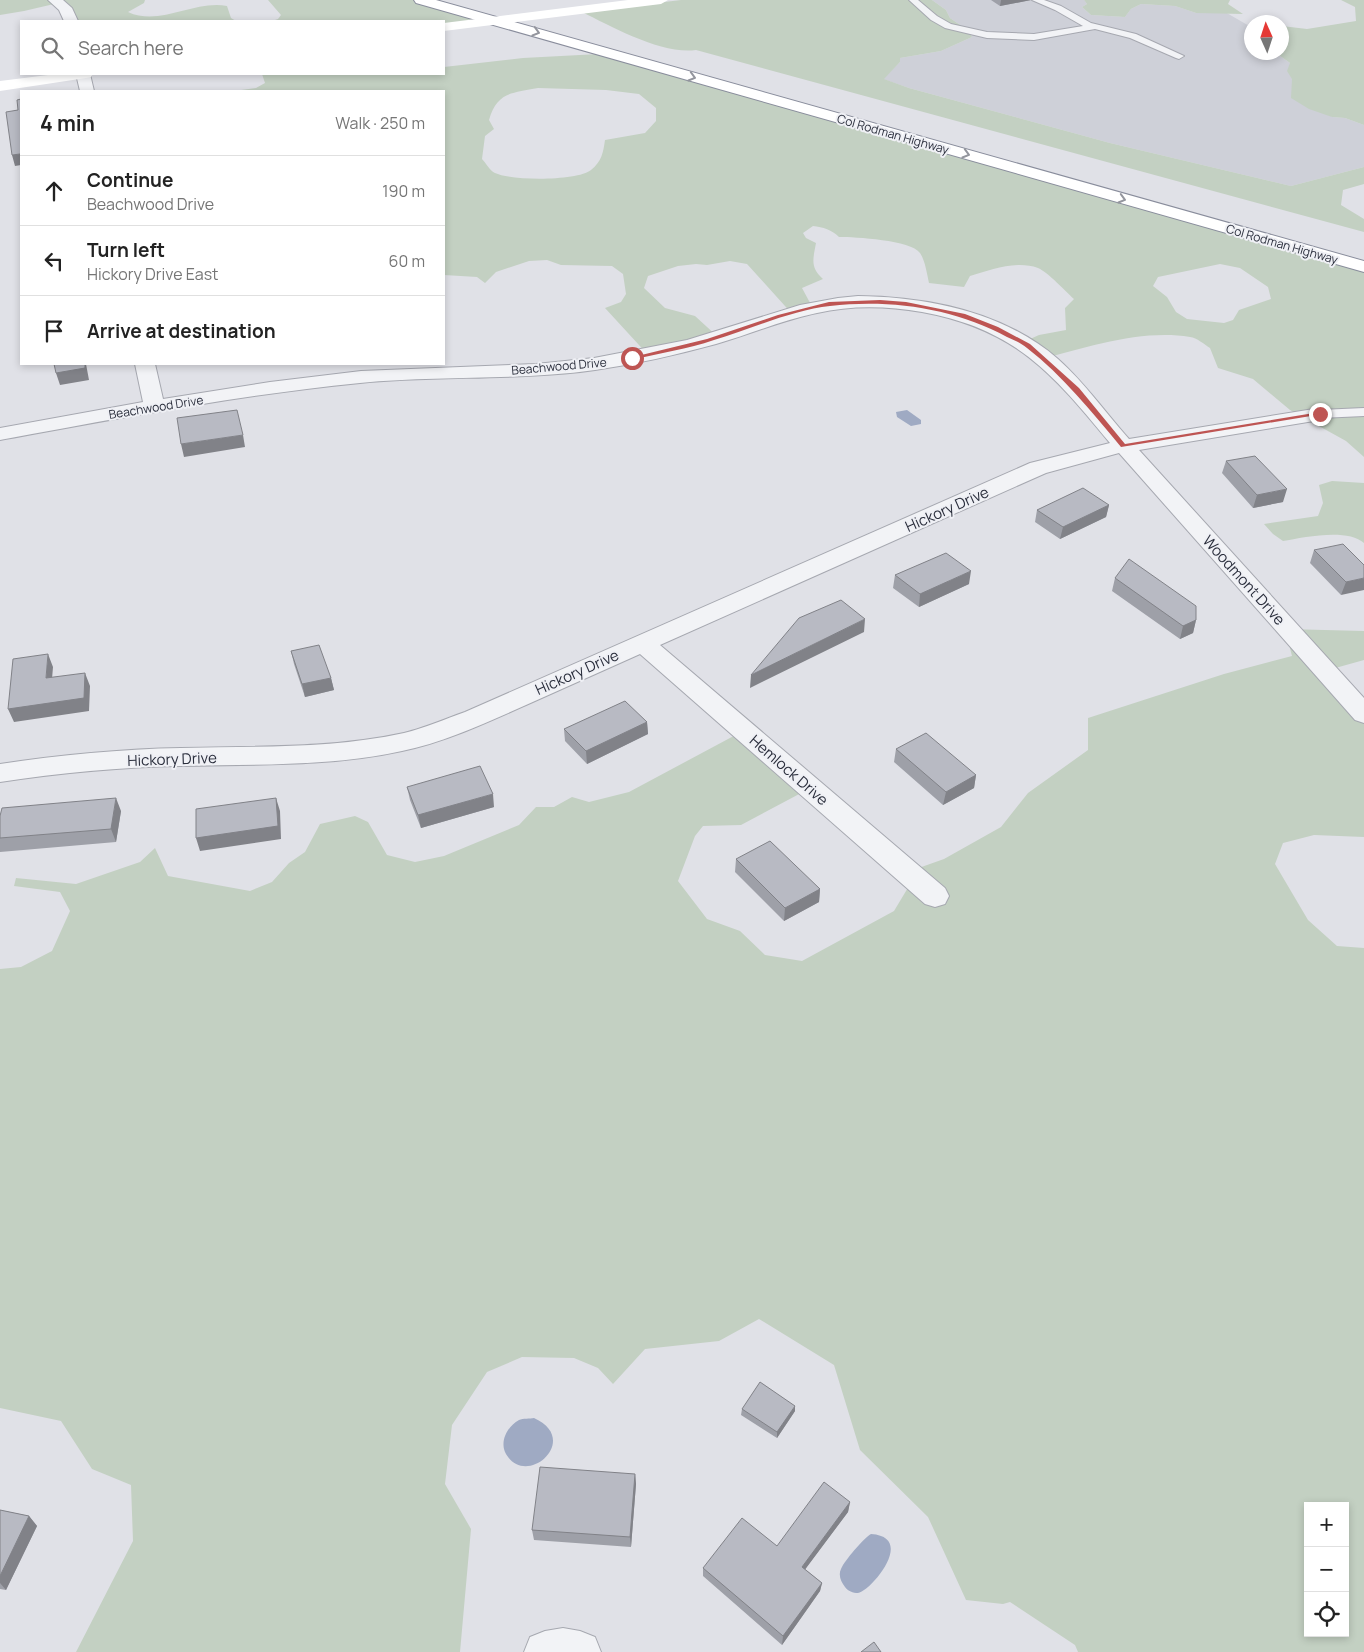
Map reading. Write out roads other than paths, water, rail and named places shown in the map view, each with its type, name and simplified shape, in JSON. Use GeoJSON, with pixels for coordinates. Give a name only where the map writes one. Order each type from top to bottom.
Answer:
{"type":"FeatureCollection","features":[{"type":"Feature","properties":{"kind":"main road","name":"Col Rodman Highway"},"geometry":{"type":"LineString","coordinates":[[421,0],[1364,267]]}},
{"type":"Feature","properties":{"kind":"main road","name":"Col Rodman Highway"},"geometry":{"type":"LineString","coordinates":[[471,0],[1096,175]]}},
{"type":"Feature","properties":{"kind":"main road"},"geometry":{"type":"LineString","coordinates":[[445,27],[661,0]]}},
{"type":"Feature","properties":{"kind":"main road"},"geometry":{"type":"LineString","coordinates":[[0,86],[77,75]]}},
{"type":"Feature","properties":{"kind":"street"},"geometry":{"type":"LineString","coordinates":[[56,0],[66,8],[71,20]]}},
{"type":"Feature","properties":{"kind":"street"},"geometry":{"type":"LineString","coordinates":[[84,75],[87,90]]}},
{"type":"Feature","properties":{"kind":"street","name":"Beachwood Drive"},"geometry":{"type":"LineString","coordinates":[[0,434],[154,406],[312,382],[366,376],[534,370],[593,364],[672,350],[805,309],[829,304],[880,302],[906,304],[964,316],[996,328],[1028,345],[1077,390],[1123,446]]}},
{"type":"Feature","properties":{"kind":"street"},"geometry":{"type":"LineString","coordinates":[[145,365],[154,406]]}},
{"type":"Feature","properties":{"kind":"street","name":"Hickory Drive"},"geometry":{"type":"LineString","coordinates":[[0,773],[148,758],[306,756],[403,742],[474,718],[1038,468],[1123,446],[1320,414]]}},
{"type":"Feature","properties":{"kind":"street","name":"Woodmont Drive"},"geometry":{"type":"LineString","coordinates":[[1123,446],[1364,714]]}},
{"type":"Feature","properties":{"kind":"street","name":"Hemlock Drive"},"geometry":{"type":"LineString","coordinates":[[642,643],[936,896]]}},
{"type":"Feature","properties":{"kind":"street"},"geometry":{"type":"LineString","coordinates":[[545,1652],[563,1649],[580,1652]]}},
{"type":"Feature","properties":{"kind":"lane"},"geometry":{"type":"LineString","coordinates":[[913,0],[934,18],[948,26],[987,34],[1034,37],[1094,26]]}},
{"type":"Feature","properties":{"kind":"lane"},"geometry":{"type":"LineString","coordinates":[[1036,0],[1058,8],[1088,25],[1134,36],[1179,56]]}},
{"type":"Feature","properties":{"kind":"lane"},"geometry":{"type":"LineString","coordinates":[[1320,414],[1364,412]]}},
{"type":"Feature","properties":{"kind":"water"},"geometry":{"type":"Polygon","coordinates":[[[907,410],[921,420],[921,424],[911,426],[897,417],[896,412],[907,410]]]}},
{"type":"Feature","properties":{"kind":"water"},"geometry":{"type":"Polygon","coordinates":[[[534,1418],[548,1427],[553,1438],[551,1449],[545,1458],[535,1464],[524,1466],[514,1463],[505,1452],[504,1438],[508,1430],[521,1419],[534,1418]]]}},
{"type":"Feature","properties":{"kind":"water"},"geometry":{"type":"Polygon","coordinates":[[[871,1534],[884,1537],[890,1544],[890,1554],[880,1575],[872,1584],[858,1593],[849,1591],[842,1583],[840,1571],[854,1550],[871,1534]]]}}]}
